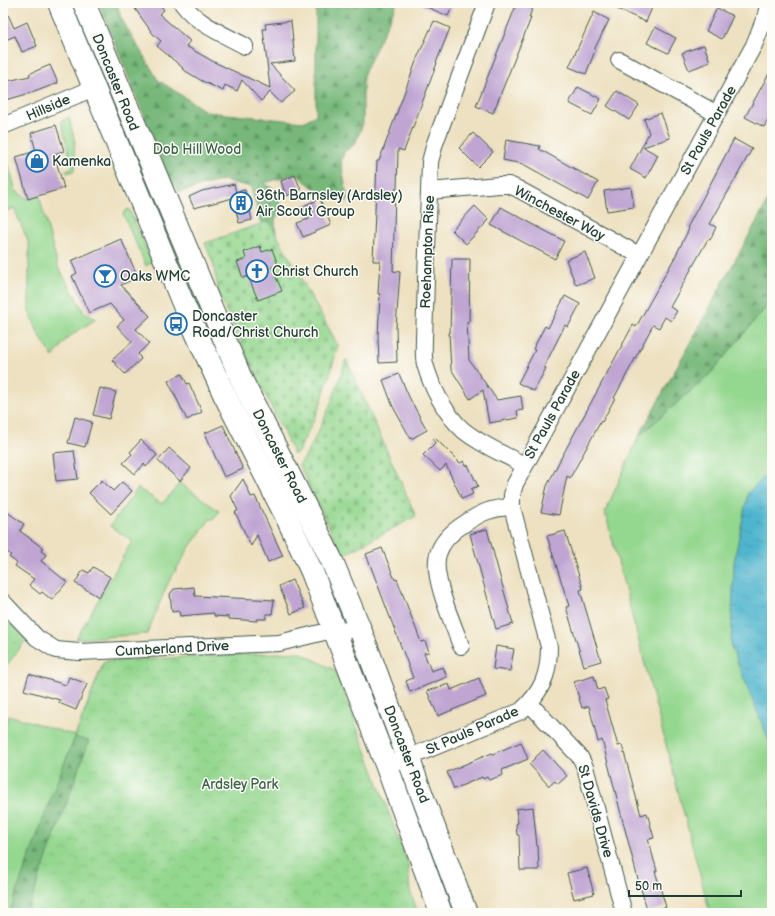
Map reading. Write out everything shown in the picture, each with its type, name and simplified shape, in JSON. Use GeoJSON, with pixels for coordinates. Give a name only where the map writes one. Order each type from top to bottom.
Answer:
{"type":"FeatureCollection","features":[{"type":"Feature","properties":{"kind":"highway","name":"Doncaster Road"},"geometry":{"type":"LineString","coordinates":[[59,3],[197,336],[312,572],[441,913]]}},
{"type":"Feature","properties":{"kind":"highway","name":"Doncaster Road"},"geometry":{"type":"LineString","coordinates":[[84,3],[243,383],[332,561],[360,629],[466,913]]}},
{"type":"Feature","properties":{"kind":"highway"},"geometry":{"type":"LineString","coordinates":[[137,191],[158,182]]}},
{"type":"Feature","properties":{"kind":"street"},"geometry":{"type":"LineString","coordinates":[[182,3],[188,12],[196,19],[245,46]]}},
{"type":"Feature","properties":{"kind":"street","name":"Roehampton Rise"},"geometry":{"type":"LineString","coordinates":[[487,3],[435,143],[430,162],[424,339],[425,363],[442,403],[450,416],[463,430],[480,442],[524,465]]}},
{"type":"Feature","properties":{"kind":"street","name":"St Pauls Parade"},"geometry":{"type":"LineString","coordinates":[[387,767],[520,711],[529,703],[538,691],[549,663],[548,647],[512,507],[512,495],[515,484],[757,38],[766,16],[768,3]]}},
{"type":"Feature","properties":{"kind":"street"},"geometry":{"type":"LineString","coordinates":[[618,60],[717,114]]}},
{"type":"Feature","properties":{"kind":"street","name":"Hillside"},"geometry":{"type":"LineString","coordinates":[[3,126],[94,88]]}},
{"type":"Feature","properties":{"kind":"street","name":"Winchester Way"},"geometry":{"type":"LineString","coordinates":[[429,191],[499,185],[509,186],[518,189],[640,255]]}},
{"type":"Feature","properties":{"kind":"street"},"geometry":{"type":"LineString","coordinates":[[461,646],[439,582],[437,564],[438,554],[446,540],[457,528],[485,511],[512,507]]}},
{"type":"Feature","properties":{"kind":"street","name":"Cumberland Drive"},"geometry":{"type":"LineString","coordinates":[[3,602],[37,638],[56,650],[79,652],[279,643],[334,630],[347,631],[360,629]]}},
{"type":"Feature","properties":{"kind":"street","name":"St Davids Drive"},"geometry":{"type":"LineString","coordinates":[[529,703],[580,757],[585,767],[624,913]]}},
{"type":"Feature","properties":{"kind":"green space","name":"Dob Hill Wood"},"geometry":{"type":"Polygon","coordinates":[[[99,3],[117,3],[121,18],[158,80],[207,112],[303,122],[316,115],[316,3],[397,3],[363,76],[363,124],[355,144],[344,152],[341,162],[348,201],[325,197],[296,174],[264,183],[278,192],[281,207],[275,220],[276,235],[212,241],[261,224],[251,187],[223,180],[180,192],[170,181],[99,3]]]}},
{"type":"Feature","properties":{"kind":"green space"},"geometry":{"type":"Polygon","coordinates":[[[83,22],[145,170],[142,174],[137,171],[76,24],[83,22]]]}},
{"type":"Feature","properties":{"kind":"green space"},"geometry":{"type":"Polygon","coordinates":[[[69,117],[75,143],[74,151],[77,161],[74,171],[67,173],[66,170],[72,167],[74,159],[69,154],[61,121],[69,117]]]}},
{"type":"Feature","properties":{"kind":"green space"},"geometry":{"type":"Polygon","coordinates":[[[3,146],[16,191],[28,199],[39,195],[58,267],[85,313],[96,319],[67,338],[53,357],[39,335],[29,310],[29,244],[14,208],[7,211],[3,200],[3,146]]]}},
{"type":"Feature","properties":{"kind":"green space"},"geometry":{"type":"Polygon","coordinates":[[[772,193],[772,300],[710,374],[639,436],[772,193]]]}},
{"type":"Feature","properties":{"kind":"green space"},"geometry":{"type":"Polygon","coordinates":[[[153,201],[157,201],[316,546],[310,549],[235,394],[151,204],[153,201]]]}},
{"type":"Feature","properties":{"kind":"green space"},"geometry":{"type":"Polygon","coordinates":[[[129,209],[152,262],[146,266],[123,214],[129,209]]]}},
{"type":"Feature","properties":{"kind":"green space"},"geometry":{"type":"Polygon","coordinates":[[[269,221],[338,345],[318,411],[298,452],[294,455],[220,298],[213,263],[205,243],[269,221]]]}},
{"type":"Feature","properties":{"kind":"green space"},"geometry":{"type":"Polygon","coordinates":[[[772,300],[772,469],[748,493],[734,562],[731,646],[772,748],[772,913],[710,913],[605,512],[639,436],[710,374],[772,300]]]}},
{"type":"Feature","properties":{"kind":"green space"},"geometry":{"type":"Polygon","coordinates":[[[346,359],[416,516],[343,555],[299,465],[308,452],[324,419],[346,359]]]}},
{"type":"Feature","properties":{"kind":"green space"},"geometry":{"type":"Polygon","coordinates":[[[180,483],[219,511],[214,519],[210,519],[189,548],[167,585],[147,634],[76,639],[132,541],[110,526],[138,488],[162,504],[180,483]]]}},
{"type":"Feature","properties":{"kind":"green space"},"geometry":{"type":"Polygon","coordinates":[[[3,615],[26,640],[3,670],[3,615]]]}},
{"type":"Feature","properties":{"kind":"green space"},"geometry":{"type":"Polygon","coordinates":[[[353,644],[356,645],[393,743],[391,746],[350,648],[353,644]]]}},
{"type":"Feature","properties":{"kind":"green space","name":"Ardsley Park"},"geometry":{"type":"Polygon","coordinates":[[[300,652],[336,671],[408,864],[410,891],[418,913],[27,913],[89,741],[75,737],[104,661],[300,652]]]}},
{"type":"Feature","properties":{"kind":"green space"},"geometry":{"type":"Polygon","coordinates":[[[104,661],[89,740],[27,913],[9,913],[56,784],[104,661]]]}},
{"type":"Feature","properties":{"kind":"green space"},"geometry":{"type":"Polygon","coordinates":[[[9,715],[89,740],[27,913],[3,913],[3,732],[9,715]]]}},
{"type":"Feature","properties":{"kind":"water"},"geometry":{"type":"Polygon","coordinates":[[[772,469],[772,748],[731,646],[734,562],[748,493],[772,469]]]}},
{"type":"Feature","properties":{"kind":"building"},"geometry":{"type":"Polygon","coordinates":[[[3,3],[14,28],[27,22],[37,46],[22,52],[15,36],[3,41],[3,3]]]}},
{"type":"Feature","properties":{"kind":"building"},"geometry":{"type":"Polygon","coordinates":[[[131,3],[159,3],[164,10],[159,14],[190,41],[186,46],[214,62],[270,88],[263,29],[266,29],[265,24],[291,21],[295,61],[270,64],[295,91],[281,103],[270,92],[261,101],[242,80],[237,91],[225,85],[223,91],[202,81],[182,69],[183,68],[157,46],[161,41],[153,34],[131,3]]]}},
{"type":"Feature","properties":{"kind":"building"},"geometry":{"type":"Polygon","coordinates":[[[417,3],[454,3],[448,16],[417,3]]]}},
{"type":"Feature","properties":{"kind":"building"},"geometry":{"type":"Polygon","coordinates":[[[517,3],[534,3],[529,18],[531,18],[493,113],[476,106],[517,3]]]}},
{"type":"Feature","properties":{"kind":"building"},"geometry":{"type":"Polygon","coordinates":[[[604,3],[654,3],[646,22],[604,3]]]}},
{"type":"Feature","properties":{"kind":"building"},"geometry":{"type":"Polygon","coordinates":[[[717,8],[733,16],[722,39],[706,31],[717,8]]]}},
{"type":"Feature","properties":{"kind":"building"},"geometry":{"type":"Polygon","coordinates":[[[594,12],[609,20],[594,50],[595,51],[586,74],[569,67],[594,12]]]}},
{"type":"Feature","properties":{"kind":"building"},"geometry":{"type":"Polygon","coordinates":[[[434,21],[450,28],[404,151],[398,149],[397,189],[395,189],[393,271],[400,272],[396,327],[397,362],[379,363],[378,337],[380,294],[378,294],[380,261],[373,261],[377,161],[379,161],[418,56],[434,21]]]}},
{"type":"Feature","properties":{"kind":"building"},"geometry":{"type":"Polygon","coordinates":[[[655,27],[676,38],[668,53],[647,43],[655,27]]]}},
{"type":"Feature","properties":{"kind":"building"},"geometry":{"type":"Polygon","coordinates":[[[704,45],[710,62],[689,70],[682,53],[704,45]]]}},
{"type":"Feature","properties":{"kind":"building"},"geometry":{"type":"Polygon","coordinates":[[[50,65],[58,83],[6,100],[3,82],[30,76],[29,74],[50,65]]]}},
{"type":"Feature","properties":{"kind":"building"},"geometry":{"type":"Polygon","coordinates":[[[772,68],[772,112],[764,127],[745,117],[772,68]]]}},
{"type":"Feature","properties":{"kind":"building"},"geometry":{"type":"Polygon","coordinates":[[[578,87],[601,99],[592,115],[569,103],[578,87]]]}},
{"type":"Feature","properties":{"kind":"building"},"geometry":{"type":"Polygon","coordinates":[[[617,91],[639,105],[629,120],[607,106],[617,91]]]}},
{"type":"Feature","properties":{"kind":"building"},"geometry":{"type":"Polygon","coordinates":[[[661,113],[670,138],[643,147],[658,155],[646,178],[630,169],[649,133],[644,119],[661,113]]]}},
{"type":"Feature","properties":{"kind":"building","name":"Kamenka"},"geometry":{"type":"Polygon","coordinates":[[[56,125],[64,151],[54,154],[64,188],[28,199],[16,157],[36,151],[31,133],[56,125]]]}},
{"type":"Feature","properties":{"kind":"building"},"geometry":{"type":"Polygon","coordinates":[[[473,133],[493,152],[478,167],[459,148],[473,133]]]}},
{"type":"Feature","properties":{"kind":"building"},"geometry":{"type":"Polygon","coordinates":[[[734,139],[752,149],[710,224],[716,227],[710,240],[708,239],[670,307],[677,311],[671,321],[665,317],[659,328],[653,325],[602,422],[601,421],[570,478],[567,476],[559,515],[541,512],[547,486],[560,460],[633,325],[636,327],[675,257],[689,229],[687,228],[734,139]]]}},
{"type":"Feature","properties":{"kind":"building"},"geometry":{"type":"Polygon","coordinates":[[[506,140],[540,146],[539,149],[598,182],[588,200],[523,164],[503,160],[506,140]]]}},
{"type":"Feature","properties":{"kind":"building"},"geometry":{"type":"Polygon","coordinates":[[[295,175],[301,190],[286,196],[281,181],[295,175]]]}},
{"type":"Feature","properties":{"kind":"building","name":"36th Barnsley (Ardsley) Air Scout Group"},"geometry":{"type":"Polygon","coordinates":[[[234,184],[236,192],[245,190],[252,220],[239,223],[233,198],[194,208],[189,197],[202,191],[234,184]]]}},
{"type":"Feature","properties":{"kind":"building"},"geometry":{"type":"Polygon","coordinates":[[[631,187],[634,207],[607,211],[604,191],[631,187]]]}},
{"type":"Feature","properties":{"kind":"building"},"geometry":{"type":"Polygon","coordinates":[[[320,199],[331,225],[303,237],[297,223],[309,219],[303,206],[320,199]]]}},
{"type":"Feature","properties":{"kind":"building"},"geometry":{"type":"Polygon","coordinates":[[[475,206],[489,220],[466,244],[452,230],[475,206]]]}},
{"type":"Feature","properties":{"kind":"building"},"geometry":{"type":"Polygon","coordinates":[[[501,207],[564,241],[555,259],[491,225],[501,207]]]}},
{"type":"Feature","properties":{"kind":"building"},"geometry":{"type":"Polygon","coordinates":[[[121,239],[138,277],[121,285],[150,316],[136,329],[149,343],[138,354],[141,359],[125,374],[112,360],[132,342],[117,326],[124,320],[110,304],[89,313],[72,276],[77,273],[71,261],[121,239]]]}},
{"type":"Feature","properties":{"kind":"building","name":"Christ Church"},"geometry":{"type":"Polygon","coordinates":[[[260,246],[262,252],[272,249],[278,265],[272,267],[282,291],[258,300],[248,276],[243,278],[237,262],[246,259],[244,252],[260,246]]]}},
{"type":"Feature","properties":{"kind":"building"},"geometry":{"type":"Polygon","coordinates":[[[585,252],[595,278],[576,285],[566,260],[585,252]]]}},
{"type":"Feature","properties":{"kind":"building"},"geometry":{"type":"Polygon","coordinates":[[[452,259],[470,259],[469,322],[467,322],[469,360],[497,400],[521,396],[523,410],[517,411],[518,418],[489,423],[483,390],[470,399],[451,369],[449,333],[452,259]]]}},
{"type":"Feature","properties":{"kind":"building"},"geometry":{"type":"Polygon","coordinates":[[[565,296],[580,304],[568,327],[565,325],[534,391],[518,383],[535,350],[533,349],[545,326],[548,328],[565,296]]]}},
{"type":"Feature","properties":{"kind":"building"},"geometry":{"type":"Polygon","coordinates":[[[182,374],[187,384],[189,383],[202,412],[187,420],[168,381],[182,374]]]}},
{"type":"Feature","properties":{"kind":"building"},"geometry":{"type":"Polygon","coordinates":[[[399,374],[410,399],[427,430],[411,439],[393,407],[383,380],[399,374]]]}},
{"type":"Feature","properties":{"kind":"building"},"geometry":{"type":"Polygon","coordinates":[[[100,388],[116,392],[109,419],[93,415],[100,388]]]}},
{"type":"Feature","properties":{"kind":"building"},"geometry":{"type":"Polygon","coordinates":[[[75,417],[92,422],[85,447],[68,443],[75,417]]]}},
{"type":"Feature","properties":{"kind":"building"},"geometry":{"type":"Polygon","coordinates":[[[223,425],[243,469],[224,477],[205,433],[223,425]]]}},
{"type":"Feature","properties":{"kind":"building"},"geometry":{"type":"Polygon","coordinates":[[[435,438],[460,463],[464,461],[466,466],[468,465],[478,486],[471,489],[473,494],[462,499],[446,465],[440,471],[423,455],[435,443],[433,439],[435,438]]]}},
{"type":"Feature","properties":{"kind":"building"},"geometry":{"type":"Polygon","coordinates":[[[141,440],[157,455],[146,467],[144,464],[135,474],[123,463],[132,454],[130,452],[141,440]]]}},
{"type":"Feature","properties":{"kind":"building"},"geometry":{"type":"Polygon","coordinates":[[[169,448],[191,468],[180,481],[158,461],[169,448]]]}},
{"type":"Feature","properties":{"kind":"building"},"geometry":{"type":"Polygon","coordinates":[[[74,451],[78,479],[56,481],[53,453],[74,451]]]}},
{"type":"Feature","properties":{"kind":"building"},"geometry":{"type":"Polygon","coordinates":[[[243,479],[251,497],[255,496],[283,556],[268,562],[257,535],[251,546],[235,512],[238,511],[231,496],[243,479]]]}},
{"type":"Feature","properties":{"kind":"building"},"geometry":{"type":"Polygon","coordinates":[[[102,480],[113,491],[122,482],[132,491],[111,514],[89,493],[102,480]]]}},
{"type":"Feature","properties":{"kind":"building"},"geometry":{"type":"Polygon","coordinates":[[[7,512],[24,524],[20,531],[43,548],[41,551],[46,555],[41,561],[67,582],[52,600],[42,592],[40,594],[29,585],[34,579],[15,566],[17,563],[9,557],[11,555],[3,549],[3,518],[7,512]]]}},
{"type":"Feature","properties":{"kind":"building"},"geometry":{"type":"Polygon","coordinates":[[[487,529],[513,624],[496,629],[470,534],[487,529]]]}},
{"type":"Feature","properties":{"kind":"building"},"geometry":{"type":"Polygon","coordinates":[[[565,531],[583,589],[580,590],[601,661],[584,666],[566,607],[569,606],[547,536],[565,531]]]}},
{"type":"Feature","properties":{"kind":"building"},"geometry":{"type":"Polygon","coordinates":[[[382,548],[395,580],[397,579],[421,642],[425,641],[429,652],[424,653],[431,671],[443,667],[447,677],[410,692],[406,681],[413,678],[366,554],[382,548]]]}},
{"type":"Feature","properties":{"kind":"building"},"geometry":{"type":"Polygon","coordinates":[[[93,567],[110,577],[99,597],[75,583],[83,570],[89,573],[93,567]]]}},
{"type":"Feature","properties":{"kind":"building"},"geometry":{"type":"Polygon","coordinates":[[[292,580],[305,608],[291,614],[279,586],[292,580]]]}},
{"type":"Feature","properties":{"kind":"building"},"geometry":{"type":"Polygon","coordinates":[[[194,587],[195,596],[274,600],[272,614],[266,614],[266,619],[257,619],[257,621],[229,619],[229,617],[214,616],[214,613],[180,616],[179,611],[172,612],[170,594],[174,589],[194,587]]]}},
{"type":"Feature","properties":{"kind":"building"},"geometry":{"type":"Polygon","coordinates":[[[496,646],[514,649],[510,671],[493,669],[496,646]]]}},
{"type":"Feature","properties":{"kind":"building"},"geometry":{"type":"Polygon","coordinates":[[[29,674],[66,685],[69,677],[87,684],[76,710],[59,703],[60,700],[24,690],[29,674]]]}},
{"type":"Feature","properties":{"kind":"building"},"geometry":{"type":"Polygon","coordinates":[[[594,676],[598,690],[604,688],[608,699],[605,700],[618,746],[622,745],[641,815],[647,813],[654,838],[648,839],[657,871],[655,871],[666,907],[648,912],[637,876],[602,740],[598,742],[589,706],[582,708],[574,682],[594,676]]]}},
{"type":"Feature","properties":{"kind":"building"},"geometry":{"type":"Polygon","coordinates":[[[479,678],[486,696],[438,716],[427,691],[449,684],[451,690],[479,678]]]}},
{"type":"Feature","properties":{"kind":"building"},"geometry":{"type":"Polygon","coordinates":[[[521,742],[528,759],[502,770],[503,775],[489,780],[487,777],[483,779],[482,777],[454,789],[447,772],[521,742]]]}},
{"type":"Feature","properties":{"kind":"building"},"geometry":{"type":"Polygon","coordinates":[[[543,750],[567,776],[558,784],[555,781],[549,786],[529,764],[543,750]]]}},
{"type":"Feature","properties":{"kind":"building"},"geometry":{"type":"Polygon","coordinates":[[[533,807],[538,846],[539,870],[520,870],[519,835],[517,835],[516,824],[518,823],[516,809],[533,807]]]}},
{"type":"Feature","properties":{"kind":"building"},"geometry":{"type":"Polygon","coordinates":[[[587,868],[594,894],[574,899],[567,873],[587,868]]]}},
{"type":"Feature","properties":{"kind":"place","name":"Kamenka"},"geometry":{"type":"Point","coordinates":[37,161]}},
{"type":"Feature","properties":{"kind":"place","name":"36th Barnsley (Ardsley) Air Scout Group"},"geometry":{"type":"Point","coordinates":[241,203]}},
{"type":"Feature","properties":{"kind":"place","name":"Christ Church"},"geometry":{"type":"Point","coordinates":[257,271]}},
{"type":"Feature","properties":{"kind":"place","name":"Oaks WMC"},"geometry":{"type":"Point","coordinates":[105,276]}},
{"type":"Feature","properties":{"kind":"place","name":"Doncaster Road/Christ Church"},"geometry":{"type":"Point","coordinates":[176,324]}}]}
